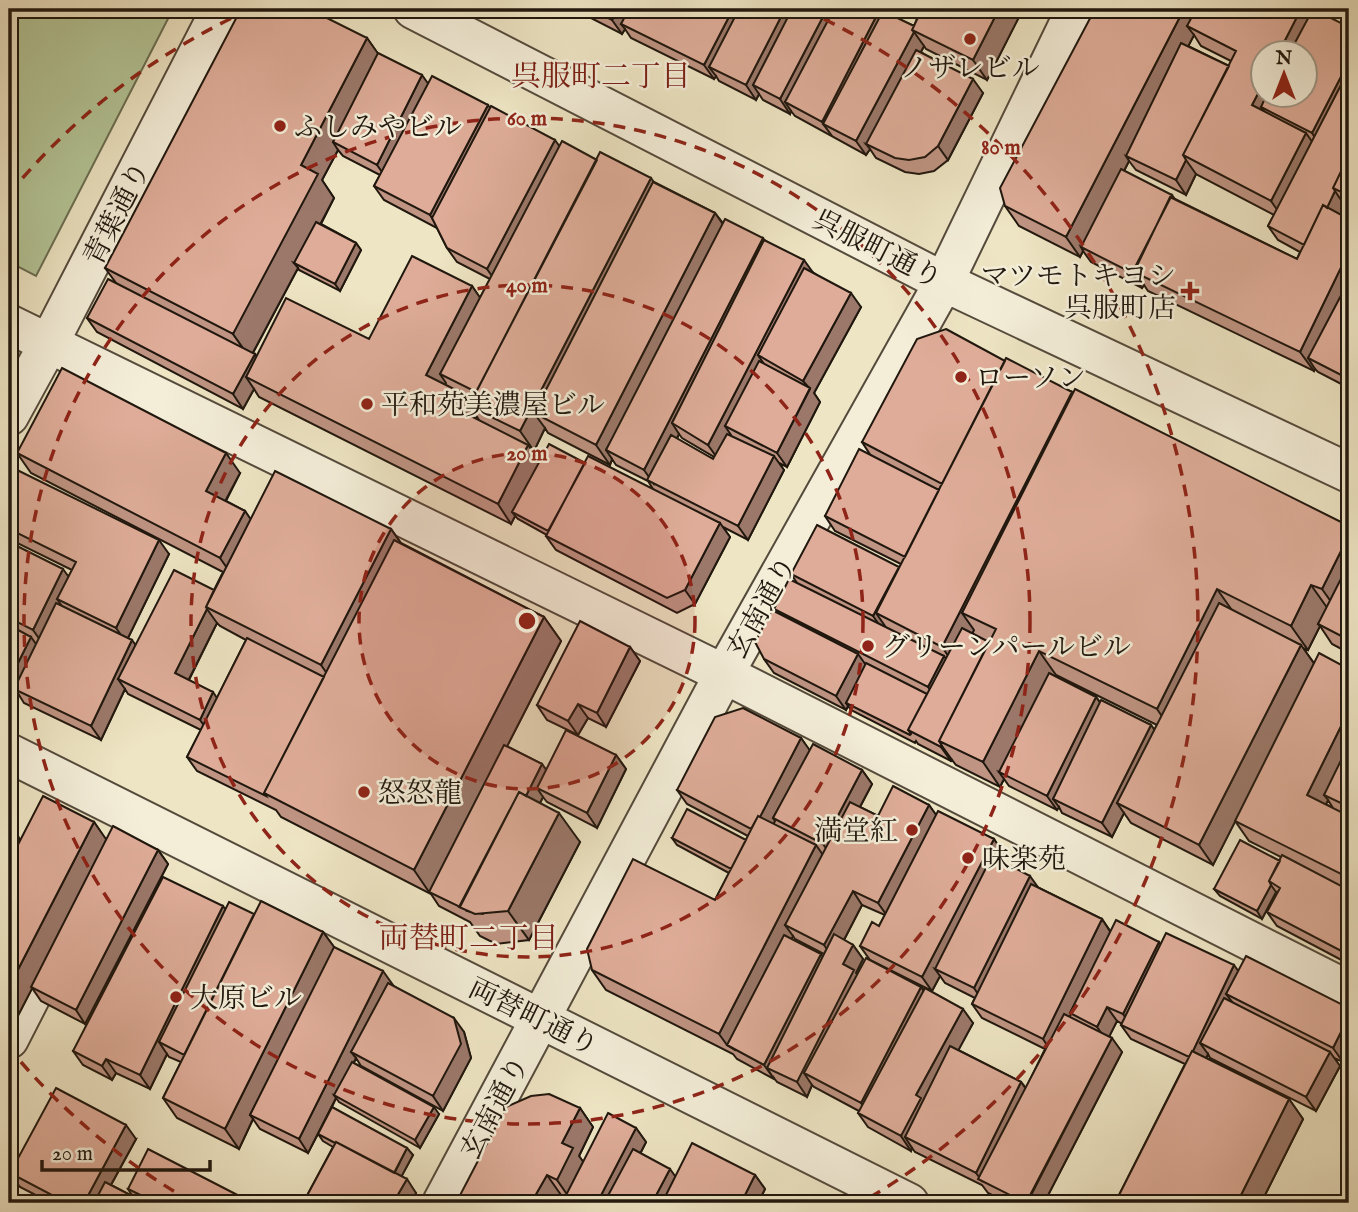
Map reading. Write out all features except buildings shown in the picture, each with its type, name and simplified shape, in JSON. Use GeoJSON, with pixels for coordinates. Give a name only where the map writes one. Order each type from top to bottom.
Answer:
{"type":"FeatureCollection","features":[{"type":"Feature","properties":{"kind":"street","name":"青葉通り"},"geometry":{"type":"LineString","coordinates":[[9,416],[49,344],[220,9]]}},
{"type":"Feature","properties":{"kind":"street","name":"呉服町通り"},"geometry":{"type":"LineString","coordinates":[[414,9],[944,282],[1349,472]]}},
{"type":"Feature","properties":{"kind":"street","name":"玄南通り"},"geometry":{"type":"LineString","coordinates":[[442,1203],[724,674],[944,282],[1076,9]]}},
{"type":"Feature","properties":{"kind":"street"},"geometry":{"type":"LineString","coordinates":[[9,324],[724,674],[1349,990]]}},
{"type":"Feature","properties":{"kind":"street","name":"両替町通り"},"geometry":{"type":"LineString","coordinates":[[9,753],[120,825],[541,1019],[909,1203]]}},
{"type":"Feature","properties":{"kind":"street"},"geometry":{"type":"LineString","coordinates":[[9,1039],[71,920]]}},
{"type":"Feature","properties":{"kind":"green space"},"geometry":{"type":"Polygon","coordinates":[[[9,9],[173,9],[36,276],[9,262],[9,9]]]}},
{"type":"Feature","properties":{"kind":"place","name":"ノザレビル"},"geometry":{"type":"Point","coordinates":[970,39]}},
{"type":"Feature","properties":{"kind":"place","name":"ふしみやビル"},"geometry":{"type":"Point","coordinates":[280,126]}},
{"type":"Feature","properties":{"kind":"place","name":"マツモトキヨシ 呉服町店"},"geometry":{"type":"Point","coordinates":[1190,291]}},
{"type":"Feature","properties":{"kind":"place","name":"ローソン"},"geometry":{"type":"Point","coordinates":[961,377]}},
{"type":"Feature","properties":{"kind":"place","name":"平和苑美濃屋ビル"},"geometry":{"type":"Point","coordinates":[367,404]}},
{"type":"Feature","properties":{"kind":"place","name":"グリーンパールビル"},"geometry":{"type":"Point","coordinates":[868,646]}},
{"type":"Feature","properties":{"kind":"place","name":"怒怒龍"},"geometry":{"type":"Point","coordinates":[364,792]}},
{"type":"Feature","properties":{"kind":"place","name":"満堂紅"},"geometry":{"type":"Point","coordinates":[912,830]}},
{"type":"Feature","properties":{"kind":"place","name":"味楽苑"},"geometry":{"type":"Point","coordinates":[968,858]}},
{"type":"Feature","properties":{"kind":"place","name":"大原ビル"},"geometry":{"type":"Point","coordinates":[176,997]}},
{"type":"Feature","properties":{"kind":"district","name":"呉服町二丁目"},"geometry":{"type":"Point","coordinates":[601,76]}},
{"type":"Feature","properties":{"kind":"district","name":"両替町二丁目"},"geometry":{"type":"Point","coordinates":[469,938]}}]}
